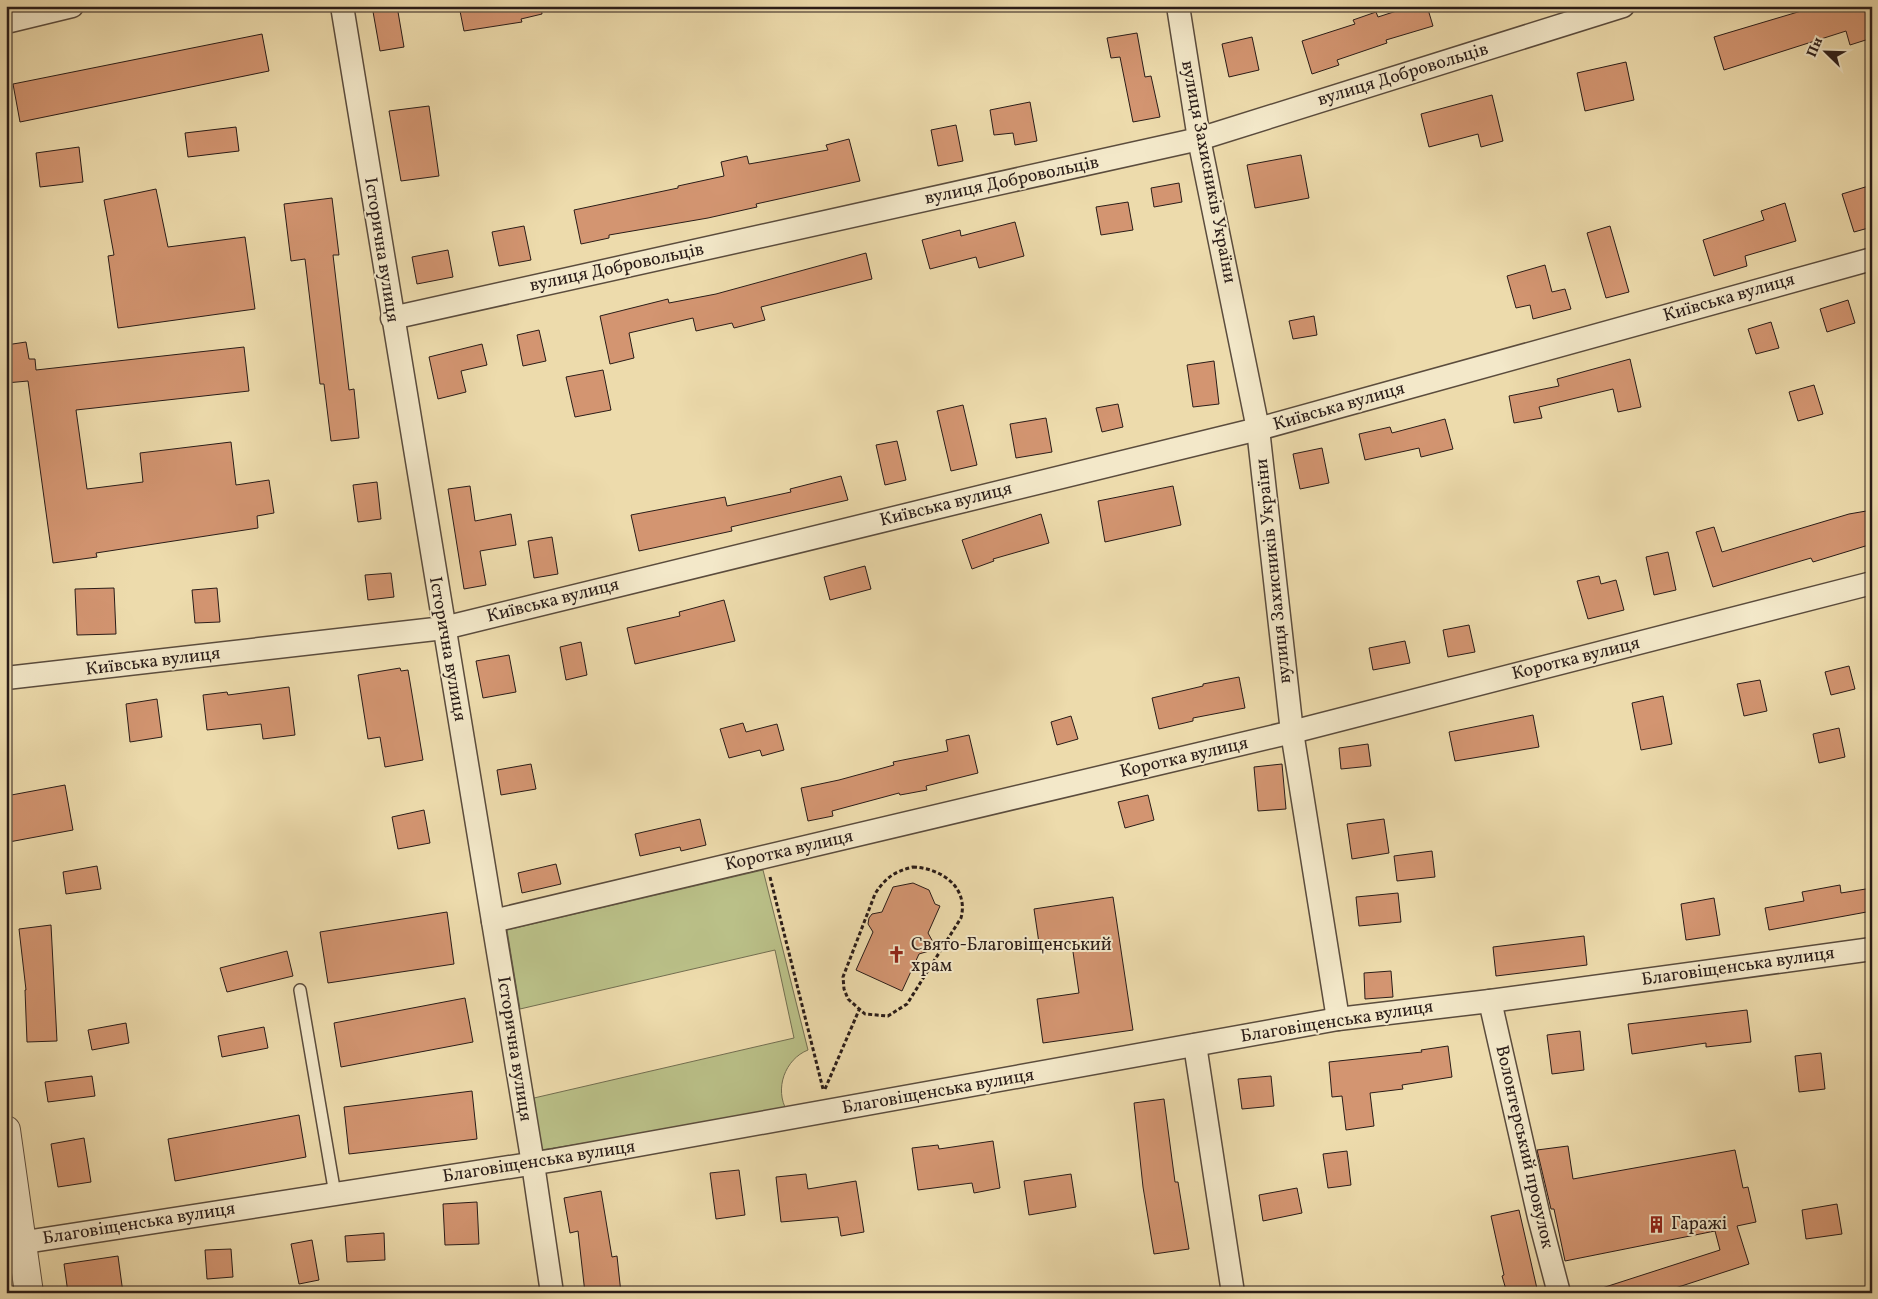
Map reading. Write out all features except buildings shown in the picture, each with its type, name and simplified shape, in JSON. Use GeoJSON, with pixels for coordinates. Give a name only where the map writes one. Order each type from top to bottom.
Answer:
{"type":"FeatureCollection","features":[{"type":"Feature","properties":{"kind":"street"},"geometry":{"type":"LineString","coordinates":[[6,22],[72,6]]}},
{"type":"Feature","properties":{"kind":"street","name":"Історична вулиця"},"geometry":{"type":"LineString","coordinates":[[342,6],[533,1164],[552,1293]]}},
{"type":"Feature","properties":{"kind":"street","name":"вулиця Захисників України"},"geometry":{"type":"LineString","coordinates":[[1178,6],[1199,139],[1258,429],[1292,732],[1338,1019]]}},
{"type":"Feature","properties":{"kind":"street","name":"вулиця Добровольців"},"geometry":{"type":"LineString","coordinates":[[392,318],[1199,139],[1623,6]]}},
{"type":"Feature","properties":{"kind":"street","name":"Київська вулиця"},"geometry":{"type":"LineString","coordinates":[[6,678],[444,628],[1258,429],[1872,259]]}},
{"type":"Feature","properties":{"kind":"street","name":"Коротка вулиця"},"geometry":{"type":"LineString","coordinates":[[492,921],[1292,732],[1872,583]]}},
{"type":"Feature","properties":{"kind":"street","name":"Благовіщенська вулиця"},"geometry":{"type":"LineString","coordinates":[[14,1243],[533,1164],[1338,1019],[1490,1001],[1872,949]]}},
{"type":"Feature","properties":{"kind":"street","name":"Волонтерський провулок"},"geometry":{"type":"LineString","coordinates":[[1490,1001],[1537,1208],[1560,1293]]}},
{"type":"Feature","properties":{"kind":"street"},"geometry":{"type":"LineString","coordinates":[[1195,1045],[1233,1293]]}},
{"type":"Feature","properties":{"kind":"street"},"geometry":{"type":"LineString","coordinates":[[6,1130],[14,1243],[29,1293]]}},
{"type":"Feature","properties":{"kind":"lane"},"geometry":{"type":"LineString","coordinates":[[300,990],[335,1194]]}},
{"type":"Feature","properties":{"kind":"path"},"geometry":{"type":"LineString","coordinates":[[765,856],[823,1092],[859,1010]]}},
{"type":"Feature","properties":{"kind":"path"},"geometry":{"type":"LineString","coordinates":[[925,867],[947,877],[961,897],[964,908],[956,930],[902,1008],[888,1016],[865,1014],[859,1010],[848,999],[844,989],[843,977],[876,894],[886,879],[901,870],[925,867]]}},
{"type":"Feature","properties":{"kind":"green space"},"geometry":{"type":"Polygon","coordinates":[[[763,870],[808,1050],[793,1060],[784,1076],[782,1093],[787,1111],[541,1150],[534,1098],[794,1038],[775,950],[520,1009],[507,930],[763,870]]]}},
{"type":"Feature","properties":{"kind":"place","name":"Свято-Благовіщенський храм"},"geometry":{"type":"Point","coordinates":[897,955]}},
{"type":"Feature","properties":{"kind":"place","name":"Гаражі"},"geometry":{"type":"Point","coordinates":[1657,1224]}}]}
